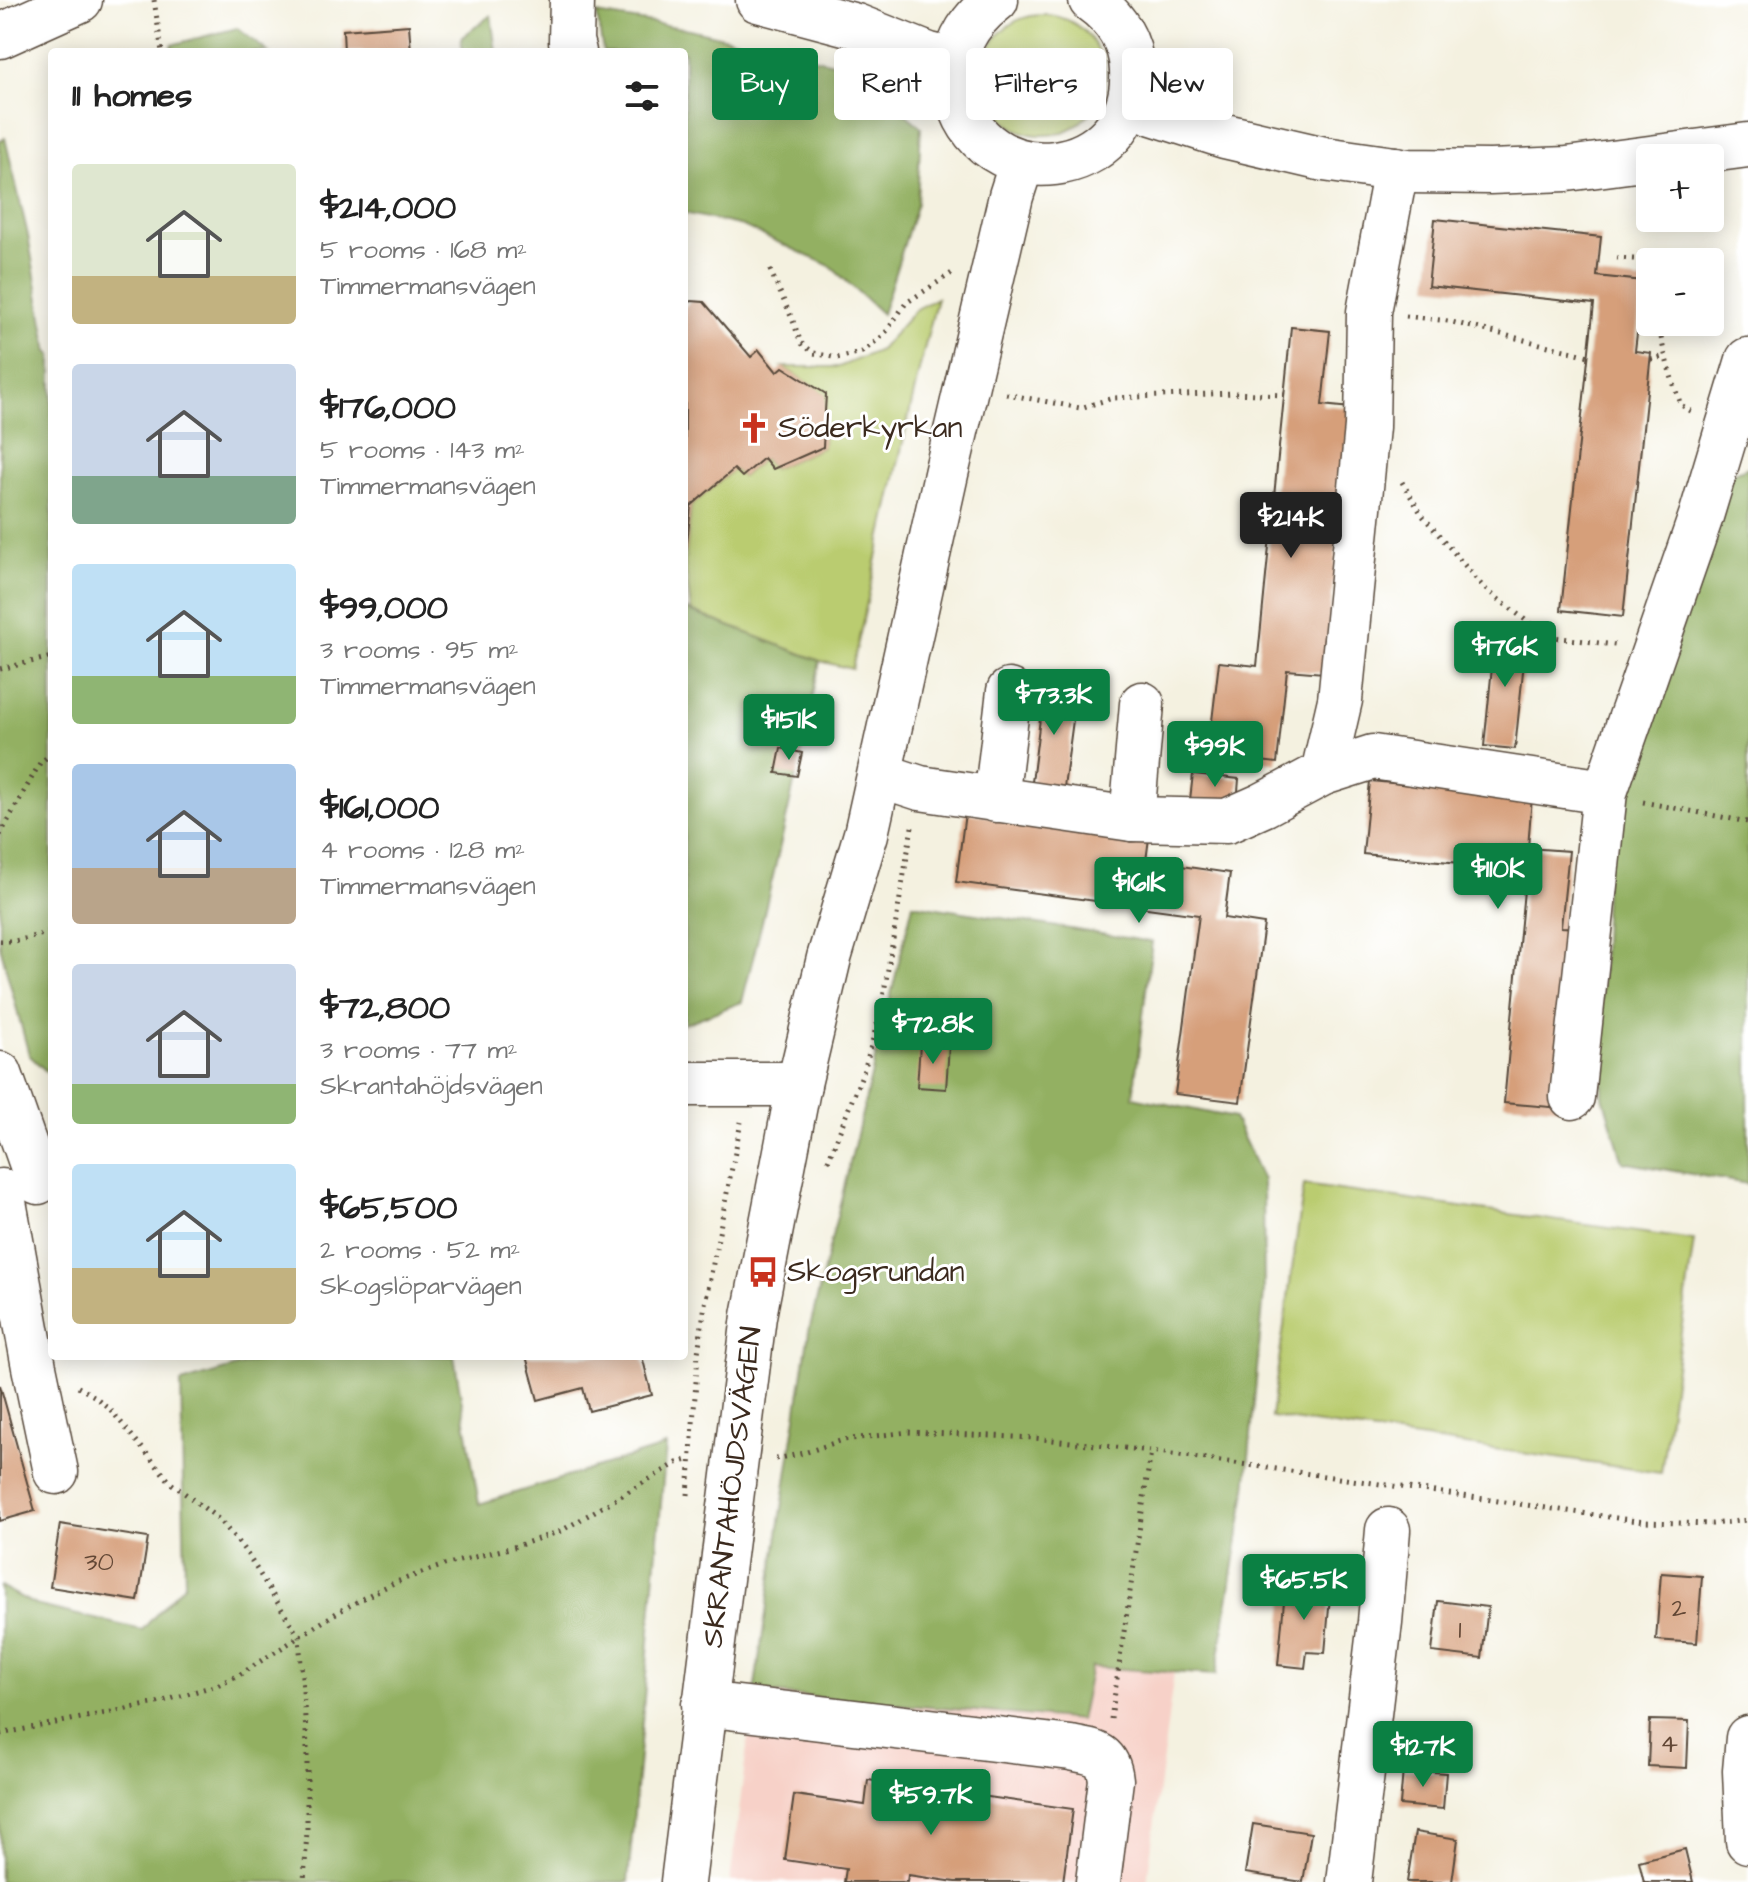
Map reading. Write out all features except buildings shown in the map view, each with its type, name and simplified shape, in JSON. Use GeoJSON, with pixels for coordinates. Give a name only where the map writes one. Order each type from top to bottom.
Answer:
{"type":"FeatureCollection","features":[{"type":"Feature","properties":{"kind":"street"},"geometry":{"type":"LineString","coordinates":[[0,36],[80,0]]}},
{"type":"Feature","properties":{"kind":"street"},"geometry":{"type":"LineString","coordinates":[[572,0],[573,48]]}},
{"type":"Feature","properties":{"kind":"street"},"geometry":{"type":"LineString","coordinates":[[758,0],[856,26],[929,55],[955,61]]}},
{"type":"Feature","properties":{"kind":"street"},"geometry":{"type":"LineString","coordinates":[[996,0],[981,11],[969,26],[960,42],[955,61],[954,83],[959,105],[969,125],[983,142],[1002,155],[1045,165],[1089,153],[1107,139],[1122,119]]}},
{"type":"Feature","properties":{"kind":"street"},"geometry":{"type":"LineString","coordinates":[[1091,0],[1117,24],[1128,48]]}},
{"type":"Feature","properties":{"kind":"street"},"geometry":{"type":"LineString","coordinates":[[1175,120],[1225,136],[1324,159],[1408,171],[1567,169],[1748,145]]}},
{"type":"Feature","properties":{"kind":"street","name":"SKRANTAHÖJDSVÄGEN"},"geometry":{"type":"LineString","coordinates":[[683,1882],[754,1316],[799,1084],[829,958],[866,834],[900,782],[946,474],[1011,196],[1022,162]]}},
{"type":"Feature","properties":{"kind":"street"},"geometry":{"type":"LineString","coordinates":[[1323,773],[1340,700],[1366,442],[1369,312],[1396,169]]}},
{"type":"Feature","properties":{"kind":"street"},"geometry":{"type":"LineString","coordinates":[[1572,1097],[1605,792],[1701,516],[1748,360]]}},
{"type":"Feature","properties":{"kind":"street"},"geometry":{"type":"LineString","coordinates":[[996,800],[1009,691]]}},
{"type":"Feature","properties":{"kind":"street"},"geometry":{"type":"LineString","coordinates":[[1132,819],[1142,704]]}},
{"type":"Feature","properties":{"kind":"street"},"geometry":{"type":"LineString","coordinates":[[900,782],[996,800],[1132,819],[1227,821],[1323,773],[1373,757],[1605,792]]}},
{"type":"Feature","properties":{"kind":"street"},"geometry":{"type":"LineString","coordinates":[[0,1074],[23,1186],[34,1367],[56,1472]]}},
{"type":"Feature","properties":{"kind":"street"},"geometry":{"type":"LineString","coordinates":[[688,1084],[799,1084]]}},
{"type":"Feature","properties":{"kind":"street"},"geometry":{"type":"LineString","coordinates":[[1349,1882],[1388,1530]]}},
{"type":"Feature","properties":{"kind":"street"},"geometry":{"type":"LineString","coordinates":[[704,1704],[1071,1748],[1096,1754],[1105,1759],[1110,1767],[1111,1780],[1098,1882]]}},
{"type":"Feature","properties":{"kind":"street"},"geometry":{"type":"LineString","coordinates":[[1748,1738],[1745,1771],[1748,1841]]}},
{"type":"Feature","properties":{"kind":"path"},"geometry":{"type":"LineString","coordinates":[[154,0],[161,48]]}},
{"type":"Feature","properties":{"kind":"path"},"geometry":{"type":"LineString","coordinates":[[1616,258],[1636,261]]}},
{"type":"Feature","properties":{"kind":"path"},"geometry":{"type":"LineString","coordinates":[[770,270],[801,343],[814,353],[837,358],[862,352],[884,335],[906,303],[963,266]]}},
{"type":"Feature","properties":{"kind":"path"},"geometry":{"type":"LineString","coordinates":[[1369,312],[1448,321],[1589,356]]}},
{"type":"Feature","properties":{"kind":"path"},"geometry":{"type":"LineString","coordinates":[[1661,336],[1681,405],[1727,431]]}},
{"type":"Feature","properties":{"kind":"path"},"geometry":{"type":"LineString","coordinates":[[1651,360],[1665,356]]}},
{"type":"Feature","properties":{"kind":"path"},"geometry":{"type":"LineString","coordinates":[[1001,393],[1080,408],[1113,398],[1233,393],[1285,395]]}},
{"type":"Feature","properties":{"kind":"path"},"geometry":{"type":"LineString","coordinates":[[1399,477],[1422,515],[1484,588],[1546,636],[1655,650]]}},
{"type":"Feature","properties":{"kind":"path"},"geometry":{"type":"LineString","coordinates":[[0,669],[48,658]]}},
{"type":"Feature","properties":{"kind":"path"},"geometry":{"type":"LineString","coordinates":[[0,835],[40,763],[48,756]]}},
{"type":"Feature","properties":{"kind":"path"},"geometry":{"type":"LineString","coordinates":[[827,1164],[865,1067],[881,1010],[900,782]]}},
{"type":"Feature","properties":{"kind":"path"},"geometry":{"type":"LineString","coordinates":[[1605,792],[1649,804],[1748,822]]}},
{"type":"Feature","properties":{"kind":"path"},"geometry":{"type":"LineString","coordinates":[[0,941],[15,941],[48,933]]}},
{"type":"Feature","properties":{"kind":"path"},"geometry":{"type":"LineString","coordinates":[[34,1367],[56,1375],[94,1396],[110,1409],[171,1483],[220,1520],[246,1552],[299,1637],[307,1745],[304,1882]]}},
{"type":"Feature","properties":{"kind":"path"},"geometry":{"type":"LineString","coordinates":[[0,1734],[157,1703],[217,1685],[239,1675],[338,1612],[396,1582],[561,1531],[677,1463],[701,1457],[780,1459],[843,1440],[908,1432],[1034,1438],[1151,1451],[1644,1522],[1712,1524],[1748,1520]]}},
{"type":"Feature","properties":{"kind":"path"},"geometry":{"type":"LineString","coordinates":[[780,1459],[781,1444]]}},
{"type":"Feature","properties":{"kind":"path"},"geometry":{"type":"LineString","coordinates":[[1105,1759],[1151,1451]]}},
{"type":"Feature","properties":{"kind":"shaded area"},"geometry":{"type":"Polygon","coordinates":[[[1091,1667],[1174,1672],[1147,1882],[730,1882],[754,1692],[1080,1720],[1091,1667]]]}},
{"type":"Feature","properties":{"kind":"green space"},"geometry":{"type":"Polygon","coordinates":[[[597,14],[689,29],[770,48],[712,48],[712,120],[818,120],[818,59],[834,63],[834,120],[913,120],[921,127],[917,203],[882,314],[830,266],[743,226],[688,214],[688,48],[602,48],[597,14]]]}},
{"type":"Feature","properties":{"kind":"green space"},"geometry":{"type":"Polygon","coordinates":[[[491,15],[495,48],[462,48],[461,38],[491,15]]]}},
{"type":"Feature","properties":{"kind":"green space"},"geometry":{"type":"Polygon","coordinates":[[[1043,15],[1055,16],[1076,25],[1096,48],[990,48],[1010,25],[1031,16],[1043,15]]]}},
{"type":"Feature","properties":{"kind":"green space"},"geometry":{"type":"Polygon","coordinates":[[[237,28],[263,48],[172,48],[171,45],[237,28]]]}},
{"type":"Feature","properties":{"kind":"green space"},"geometry":{"type":"Polygon","coordinates":[[[1004,120],[1082,120],[1066,130],[1043,135],[1031,134],[1004,120]]]}},
{"type":"Feature","properties":{"kind":"green space"},"geometry":{"type":"Polygon","coordinates":[[[5,138],[28,235],[48,352],[48,1073],[29,1055],[0,946],[0,140],[5,138]]]}},
{"type":"Feature","properties":{"kind":"green space"},"geometry":{"type":"Polygon","coordinates":[[[937,298],[852,669],[820,661],[691,611],[688,534],[691,506],[734,469],[742,477],[764,458],[773,469],[823,447],[825,394],[783,367],[839,367],[880,350],[916,309],[937,298]]]}},
{"type":"Feature","properties":{"kind":"green space"},"geometry":{"type":"Polygon","coordinates":[[[1748,467],[1748,1184],[1623,1162],[1603,1097],[1601,1002],[1606,863],[1730,475],[1748,467]]]}},
{"type":"Feature","properties":{"kind":"green space"},"geometry":{"type":"Polygon","coordinates":[[[688,611],[820,661],[742,1002],[688,1022],[688,611]]]}},
{"type":"Feature","properties":{"kind":"green space"},"geometry":{"type":"Polygon","coordinates":[[[913,904],[1152,942],[1133,1097],[1234,1118],[1263,1180],[1264,1293],[1246,1490],[1216,1675],[1091,1667],[1080,1720],[754,1692],[809,1331],[913,904]]]}},
{"type":"Feature","properties":{"kind":"green space"},"geometry":{"type":"Polygon","coordinates":[[[1304,1185],[1694,1240],[1661,1473],[1271,1417],[1304,1185]]]}},
{"type":"Feature","properties":{"kind":"green space"},"geometry":{"type":"Polygon","coordinates":[[[259,1360],[455,1360],[479,1504],[666,1446],[628,1882],[0,1882],[0,1586],[35,1605],[142,1630],[185,1583],[181,1383],[259,1360]]]}},
{"type":"Feature","properties":{"kind":"place","name":"Söderkyrkan"},"geometry":{"type":"Point","coordinates":[754,428]}},
{"type":"Feature","properties":{"kind":"place","name":"Skogsrundan"},"geometry":{"type":"Point","coordinates":[763,1272]}}]}
